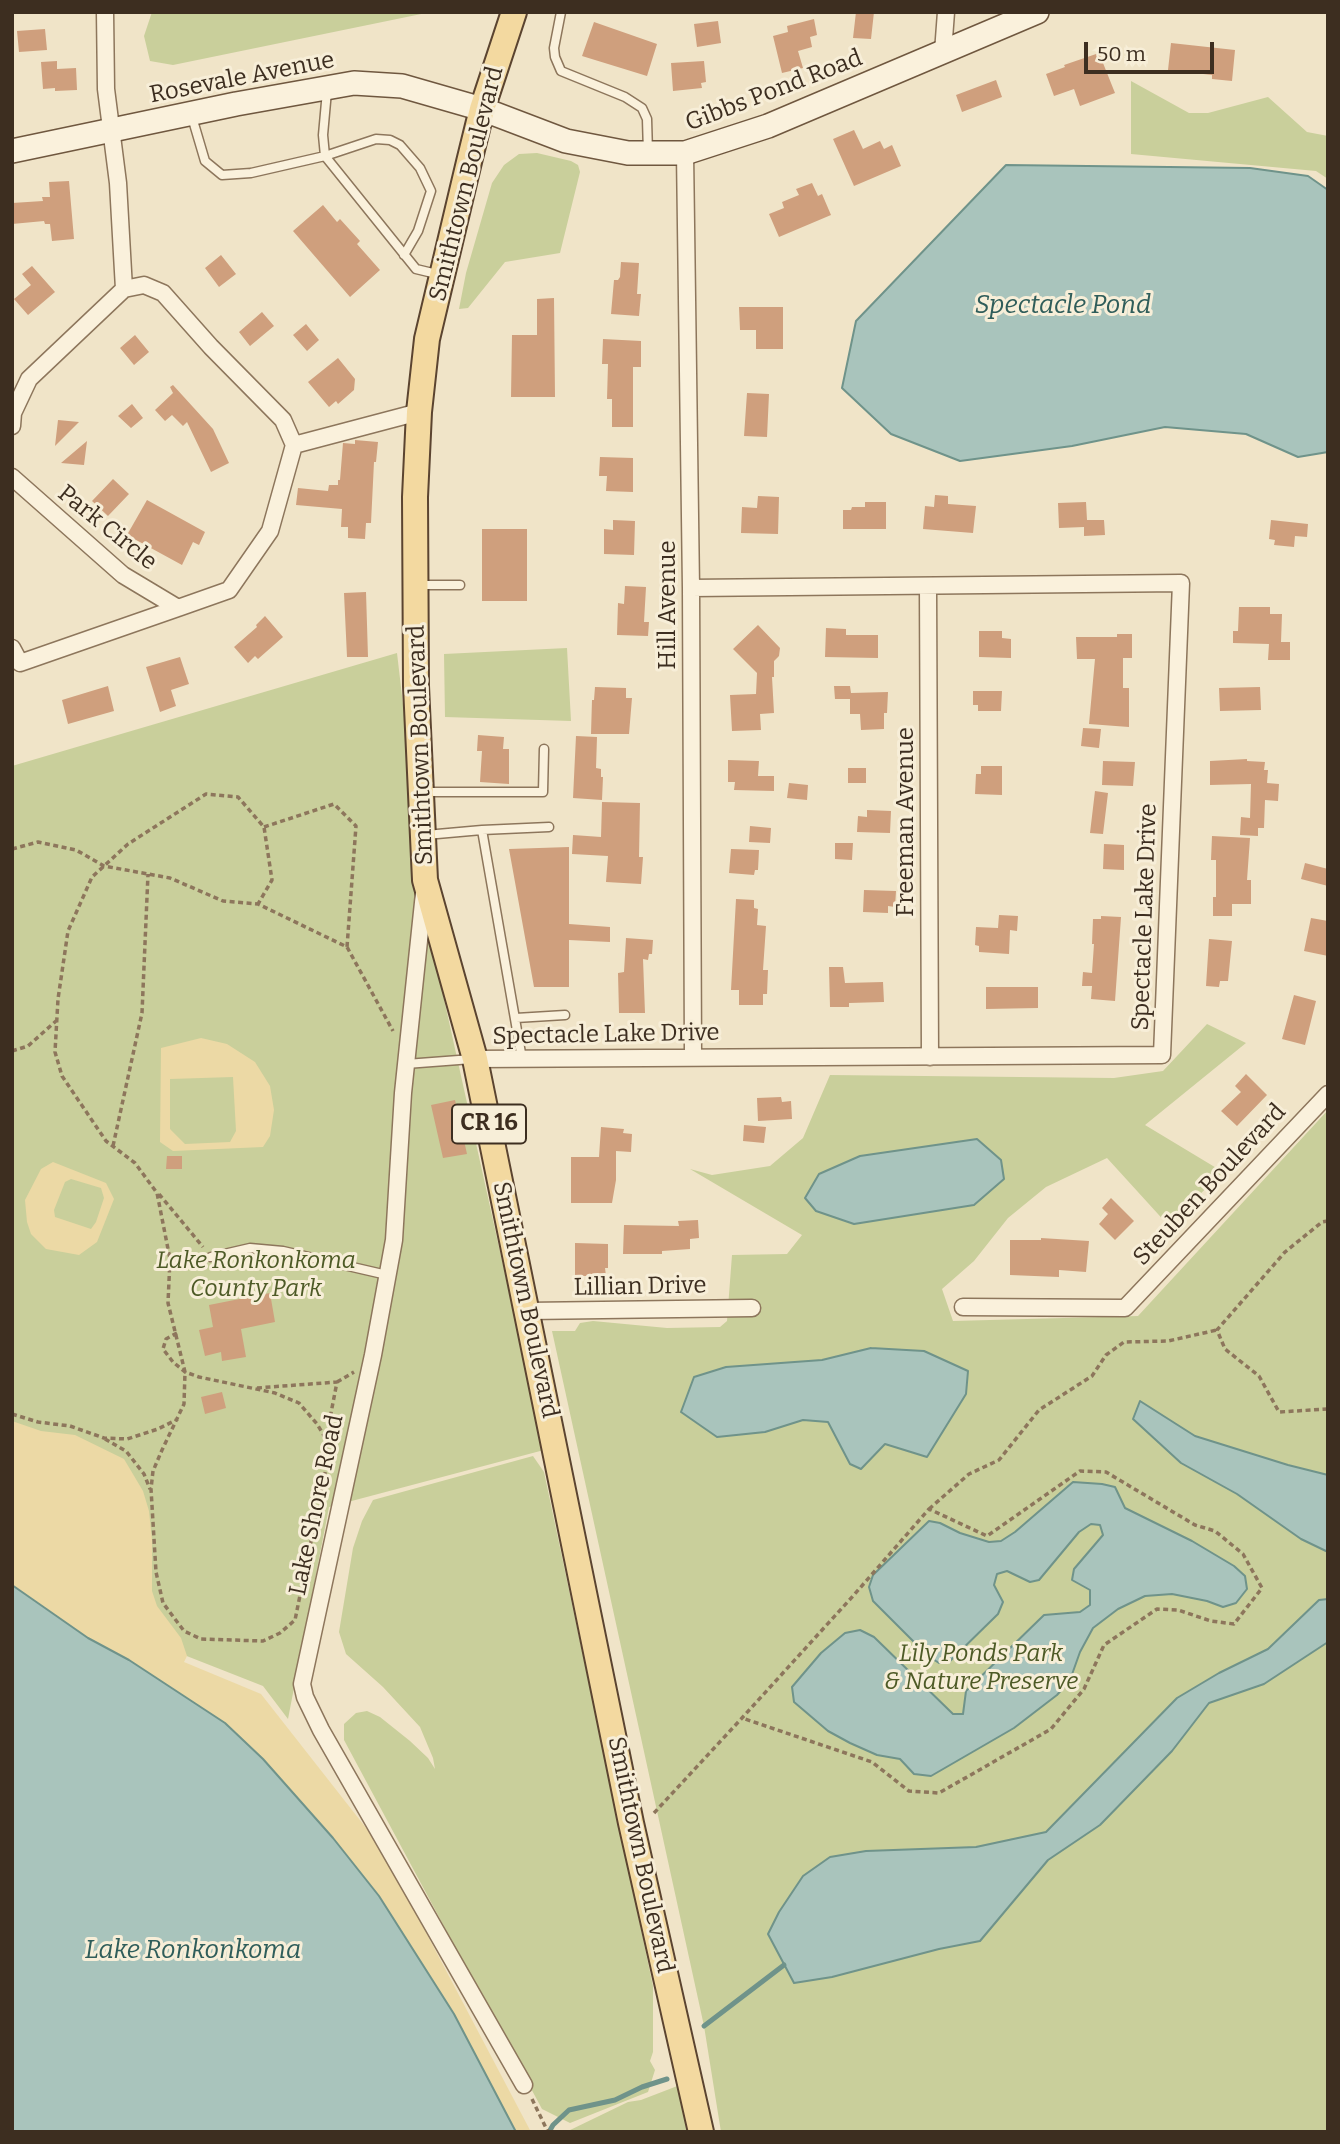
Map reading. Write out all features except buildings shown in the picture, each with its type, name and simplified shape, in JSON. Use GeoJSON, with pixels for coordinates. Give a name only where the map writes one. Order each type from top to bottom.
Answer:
{"type":"FeatureCollection","features":[{"type":"Feature","properties":{"kind":"main road","name":"Smithtown Boulevard"},"geometry":{"type":"LineString","coordinates":[[514,12],[482,108],[428,339],[419,412],[415,497],[416,686],[425,880],[475,1059],[631,1823],[701,2132]]}},
{"type":"Feature","properties":{"kind":"street"},"geometry":{"type":"LineString","coordinates":[[105,12],[106,89],[112,130],[124,289]]}},
{"type":"Feature","properties":{"kind":"street"},"geometry":{"type":"LineString","coordinates":[[943,52],[946,12]]}},
{"type":"Feature","properties":{"kind":"street","name":"Gibbs Pond Road"},"geometry":{"type":"LineString","coordinates":[[482,108],[566,141],[628,153],[685,153],[768,126],[1037,12]]}},
{"type":"Feature","properties":{"kind":"street","name":"Rosevale Avenue"},"geometry":{"type":"LineString","coordinates":[[12,151],[354,83],[402,86],[482,108]]}},
{"type":"Feature","properties":{"kind":"street","name":"Hill Avenue"},"geometry":{"type":"LineString","coordinates":[[685,153],[691,588],[693,1056]]}},
{"type":"Feature","properties":{"kind":"street"},"geometry":{"type":"LineString","coordinates":[[12,426],[13,413],[29,379],[124,289],[144,285],[163,293],[211,347],[283,420],[294,446],[270,531],[229,590],[20,663],[12,648]]}},
{"type":"Feature","properties":{"kind":"street"},"geometry":{"type":"LineString","coordinates":[[294,446],[419,412]]}},
{"type":"Feature","properties":{"kind":"street","name":"Park Circle"},"geometry":{"type":"LineString","coordinates":[[12,477],[123,575],[178,608]]}},
{"type":"Feature","properties":{"kind":"street","name":"Spectacle Lake Drive"},"geometry":{"type":"LineString","coordinates":[[475,1059],[1162,1055],[1181,583],[691,588]]}},
{"type":"Feature","properties":{"kind":"street","name":"Freeman Avenue"},"geometry":{"type":"LineString","coordinates":[[928,586],[930,1058]]}},
{"type":"Feature","properties":{"kind":"street","name":"Lake Shore Road"},"geometry":{"type":"LineString","coordinates":[[425,880],[406,1064],[394,1240],[373,1355],[302,1684],[305,1697],[321,1730],[524,2085]]}},
{"type":"Feature","properties":{"kind":"street","name":"Steuben Boulevard"},"geometry":{"type":"LineString","coordinates":[[963,1307],[1125,1308],[1328,1094]]}},
{"type":"Feature","properties":{"kind":"street","name":"Lillian Drive"},"geometry":{"type":"LineString","coordinates":[[528,1311],[752,1308]]}},
{"type":"Feature","properties":{"kind":"lane"},"geometry":{"type":"LineString","coordinates":[[561,12],[554,48],[561,71],[625,97],[642,108],[646,119],[648,153]]}},
{"type":"Feature","properties":{"kind":"lane"},"geometry":{"type":"LineString","coordinates":[[327,88],[323,135],[325,156],[416,270],[443,275]]}},
{"type":"Feature","properties":{"kind":"lane"},"geometry":{"type":"LineString","coordinates":[[191,114],[205,161],[222,175],[251,173],[325,156],[376,139],[390,140],[400,145],[428,181],[430,199],[418,231],[404,255]]}},
{"type":"Feature","properties":{"kind":"lane"},"geometry":{"type":"LineString","coordinates":[[416,585],[460,585]]}},
{"type":"Feature","properties":{"kind":"lane"},"geometry":{"type":"LineString","coordinates":[[421,792],[543,792],[544,749]]}},
{"type":"Feature","properties":{"kind":"lane"},"geometry":{"type":"LineString","coordinates":[[423,835],[549,827]]}},
{"type":"Feature","properties":{"kind":"lane"},"geometry":{"type":"LineString","coordinates":[[482,830],[522,1059]]}},
{"type":"Feature","properties":{"kind":"lane"},"geometry":{"type":"LineString","coordinates":[[516,1018],[565,1015]]}},
{"type":"Feature","properties":{"kind":"lane"},"geometry":{"type":"LineString","coordinates":[[406,1064],[475,1059]]}},
{"type":"Feature","properties":{"kind":"lane"},"geometry":{"type":"LineString","coordinates":[[211,1257],[250,1248],[283,1251],[387,1275]]}},
{"type":"Feature","properties":{"kind":"path"},"geometry":{"type":"LineString","coordinates":[[211,1257],[135,1163],[106,1141],[62,1076],[55,1052],[68,931],[92,877],[128,844],[206,794],[238,797],[264,827],[272,880],[258,904]]}},
{"type":"Feature","properties":{"kind":"path"},"geometry":{"type":"LineString","coordinates":[[264,827],[334,804],[356,826],[347,947],[398,1040]]}},
{"type":"Feature","properties":{"kind":"path"},"geometry":{"type":"LineString","coordinates":[[12,849],[38,842],[76,850],[104,866],[170,878],[223,901],[258,904],[347,947]]}},
{"type":"Feature","properties":{"kind":"path"},"geometry":{"type":"LineString","coordinates":[[113,1146],[142,1013],[148,874]]}},
{"type":"Feature","properties":{"kind":"path"},"geometry":{"type":"LineString","coordinates":[[12,1051],[27,1046],[57,1019]]}},
{"type":"Feature","properties":{"kind":"path"},"geometry":{"type":"LineString","coordinates":[[157,1193],[170,1259],[168,1303],[185,1372],[184,1404],[153,1471],[151,1492],[156,1572],[163,1603],[184,1631],[201,1639],[263,1641],[280,1633],[295,1620],[327,1463],[326,1439],[337,1382],[251,1389]]}},
{"type":"Feature","properties":{"kind":"path"},"geometry":{"type":"LineString","coordinates":[[654,1813],[929,1509],[969,1474],[999,1460],[1038,1410],[1092,1376],[1106,1355],[1124,1342],[1168,1342],[1217,1330],[1285,1252],[1322,1222],[1328,1221]]}},
{"type":"Feature","properties":{"kind":"path"},"geometry":{"type":"LineString","coordinates":[[170,1259],[211,1257]]}},
{"type":"Feature","properties":{"kind":"path"},"geometry":{"type":"LineString","coordinates":[[1217,1330],[1225,1349],[1259,1376],[1279,1412],[1328,1409]]}},
{"type":"Feature","properties":{"kind":"path"},"geometry":{"type":"LineString","coordinates":[[177,1333],[166,1339],[163,1349],[185,1372],[275,1393],[299,1403],[326,1439]]}},
{"type":"Feature","properties":{"kind":"path"},"geometry":{"type":"LineString","coordinates":[[12,1414],[38,1422],[70,1426],[104,1438],[126,1451],[144,1475],[151,1492]]}},
{"type":"Feature","properties":{"kind":"path"},"geometry":{"type":"LineString","coordinates":[[104,1438],[127,1439],[158,1429],[178,1418]]}},
{"type":"Feature","properties":{"kind":"path"},"geometry":{"type":"LineString","coordinates":[[327,1463],[342,1458]]}},
{"type":"Feature","properties":{"kind":"path"},"geometry":{"type":"LineString","coordinates":[[742,1718],[872,1762],[909,1791],[939,1793],[1051,1729],[1084,1689],[1104,1645],[1157,1609],[1178,1610],[1211,1621],[1234,1624],[1262,1588],[1243,1553],[1215,1531],[1195,1525],[1106,1472],[1080,1471],[987,1536],[929,1509]]}},
{"type":"Feature","properties":{"kind":"path"},"geometry":{"type":"LineString","coordinates":[[540,2113],[548,2132]]}},
{"type":"Feature","properties":{"kind":"green space"},"geometry":{"type":"Polygon","coordinates":[[[152,12],[431,12],[173,65],[150,61],[144,36],[152,12]]]}},
{"type":"Feature","properties":{"kind":"green space"},"geometry":{"type":"Polygon","coordinates":[[[1131,81],[1189,113],[1208,113],[1268,97],[1307,132],[1328,136],[1328,179],[1316,171],[1131,154],[1131,81]]]}},
{"type":"Feature","properties":{"kind":"green space"},"geometry":{"type":"Polygon","coordinates":[[[537,153],[571,161],[578,165],[580,172],[560,253],[505,262],[468,308],[459,309],[466,273],[492,183],[504,165],[519,154],[537,153]]]}},
{"type":"Feature","properties":{"kind":"green space"},"geometry":{"type":"Polygon","coordinates":[[[567,648],[571,721],[445,717],[444,654],[567,648]]]}},
{"type":"Feature","properties":{"kind":"green space","name":"Lake Ronkonkoma County Park"},"geometry":{"type":"Polygon","coordinates":[[[397,653],[430,936],[544,1450],[329,1507],[288,1719],[263,1686],[146,1640],[12,1526],[12,766],[397,653]]]}},
{"type":"Feature","properties":{"kind":"green space","name":"Lily Ponds Park & Nature Preserve"},"geometry":{"type":"Polygon","coordinates":[[[1207,1024],[1246,1043],[1145,1125],[1223,1172],[1168,1225],[1107,1158],[1046,1187],[1008,1218],[974,1261],[942,1289],[953,1321],[1138,1316],[1328,1110],[1328,2132],[721,2132],[704,2026],[552,1331],[575,1331],[580,1323],[593,1321],[667,1328],[720,1327],[727,1321],[732,1255],[787,1254],[802,1235],[690,1169],[712,1175],[770,1166],[803,1138],[830,1075],[1114,1078],[1163,1071],[1207,1024]],[[1004,1179],[854,1224],[974,1205],[1004,1179]]]}},
{"type":"Feature","properties":{"kind":"green space"},"geometry":{"type":"Polygon","coordinates":[[[533,1456],[544,1472],[653,1986],[653,2052],[650,2061],[655,2070],[648,2092],[570,2123],[542,2109],[344,1740],[344,1724],[356,1713],[367,1711],[380,1717],[410,1741],[428,1758],[435,1769],[420,1727],[383,1687],[346,1654],[339,1632],[353,1548],[373,1500],[533,1456]]]}},
{"type":"Feature","properties":{"kind":"green space"},"geometry":{"type":"Polygon","coordinates":[[[680,2085],[690,2132],[566,2132],[628,2102],[641,2100],[680,2085]]]}},
{"type":"Feature","properties":{"kind":"sand"},"geometry":{"type":"Polygon","coordinates":[[[201,1038],[227,1044],[255,1062],[270,1086],[274,1110],[270,1136],[263,1147],[173,1151],[160,1142],[161,1048],[201,1038]],[[233,1077],[170,1079],[170,1129],[185,1144],[230,1142],[236,1131],[233,1077]]]}},
{"type":"Feature","properties":{"kind":"sand"},"geometry":{"type":"Polygon","coordinates":[[[53,1162],[106,1183],[114,1199],[97,1242],[79,1255],[46,1249],[31,1234],[25,1200],[41,1169],[53,1162]],[[71,1179],[65,1182],[54,1210],[55,1217],[91,1229],[104,1198],[101,1188],[71,1179]]]}},
{"type":"Feature","properties":{"kind":"sand"},"geometry":{"type":"Polygon","coordinates":[[[12,1421],[41,1431],[75,1435],[124,1459],[143,1491],[149,1511],[152,1591],[157,1606],[181,1638],[187,1656],[184,1662],[261,1694],[381,1847],[531,2132],[516,2132],[454,2014],[379,1896],[333,1838],[263,1759],[225,1723],[129,1660],[88,1638],[12,1585],[12,1421]]]}},
{"type":"Feature","properties":{"kind":"water","name":"Spectacle Pond"},"geometry":{"type":"Polygon","coordinates":[[[1006,165],[1250,168],[1308,176],[1328,190],[1328,452],[1298,457],[1246,434],[1165,427],[1072,446],[960,461],[891,434],[842,388],[856,321],[1006,165]]]}},
{"type":"Feature","properties":{"kind":"water"},"geometry":{"type":"Polygon","coordinates":[[[977,1139],[1001,1160],[1004,1179],[974,1205],[854,1224],[816,1211],[805,1198],[819,1174],[860,1156],[977,1139]]]}},
{"type":"Feature","properties":{"kind":"water"},"geometry":{"type":"Polygon","coordinates":[[[871,1348],[924,1351],[968,1371],[966,1394],[927,1457],[885,1444],[861,1469],[850,1464],[828,1422],[803,1420],[765,1432],[717,1437],[681,1412],[694,1377],[726,1367],[822,1360],[871,1348]]]}},
{"type":"Feature","properties":{"kind":"water"},"geometry":{"type":"Polygon","coordinates":[[[1140,1401],[1195,1436],[1328,1475],[1328,1552],[1301,1539],[1237,1494],[1181,1463],[1133,1419],[1140,1401]]]}},
{"type":"Feature","properties":{"kind":"water"},"geometry":{"type":"Polygon","coordinates":[[[1073,1482],[1115,1487],[1125,1508],[1192,1541],[1234,1566],[1245,1576],[1247,1589],[1236,1603],[1223,1607],[1172,1594],[1145,1596],[1118,1609],[1093,1628],[1080,1652],[1070,1680],[1057,1695],[1014,1728],[931,1776],[914,1774],[900,1759],[877,1755],[850,1743],[828,1731],[794,1702],[792,1687],[821,1653],[845,1633],[860,1630],[874,1637],[953,1714],[963,1714],[966,1691],[1044,1615],[1080,1612],[1090,1605],[1090,1590],[1072,1580],[1074,1569],[1103,1535],[1100,1525],[1091,1524],[1079,1532],[1039,1580],[1030,1582],[1007,1571],[997,1574],[994,1585],[1003,1602],[998,1614],[949,1662],[939,1663],[928,1656],[873,1601],[869,1587],[873,1575],[929,1521],[989,1542],[1001,1541],[1073,1482]]]}},
{"type":"Feature","properties":{"kind":"water","name":"Lake Ronkonkoma"},"geometry":{"type":"Polygon","coordinates":[[[12,1585],[88,1638],[129,1660],[225,1723],[263,1759],[333,1838],[379,1896],[454,2014],[516,2132],[12,2132],[12,1585]]]}},
{"type":"Feature","properties":{"kind":"water"},"geometry":{"type":"Polygon","coordinates":[[[1328,1599],[1328,1642],[1264,1684],[1209,1703],[1172,1751],[1100,1825],[1048,1860],[980,1941],[832,1977],[794,1983],[768,1934],[803,1876],[830,1857],[866,1851],[976,1847],[1046,1832],[1177,1698],[1268,1649],[1319,1600],[1328,1599]]]}},
{"type":"Feature","properties":{"kind":"waterway"},"geometry":{"type":"LineString","coordinates":[[704,2026],[784,1965]]}},
{"type":"Feature","properties":{"kind":"waterway"},"geometry":{"type":"LineString","coordinates":[[549,2132],[569,2110],[615,2100],[667,2079]]}}]}
